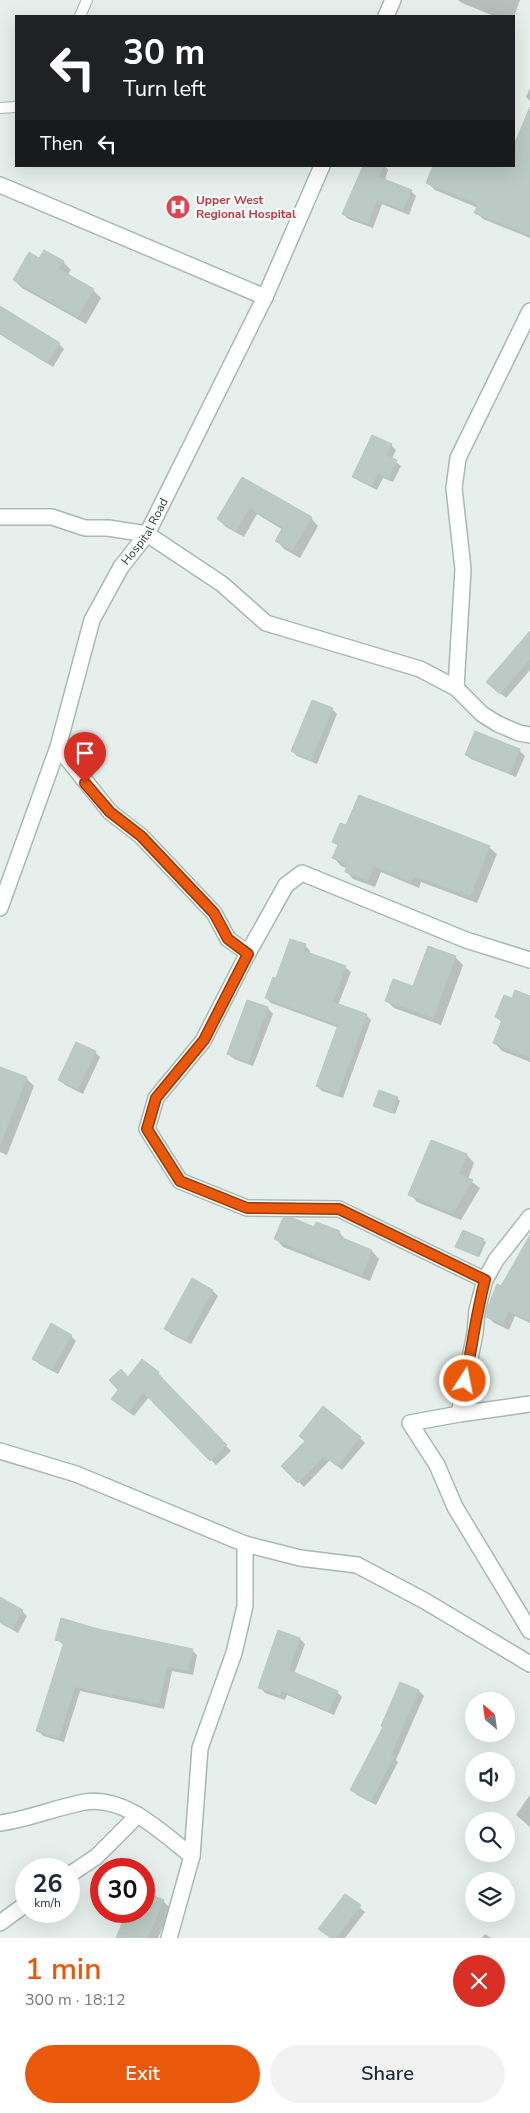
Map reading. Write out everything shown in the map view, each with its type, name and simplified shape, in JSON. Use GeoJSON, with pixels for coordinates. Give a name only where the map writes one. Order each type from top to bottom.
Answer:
{"type":"FeatureCollection","features":[{"type":"Feature","properties":{"kind":"street"},"geometry":{"type":"LineString","coordinates":[[386,15],[394,0]]}},
{"type":"Feature","properties":{"kind":"street","name":"Hospital Road"},"geometry":{"type":"LineString","coordinates":[[0,908],[58,746],[92,620],[121,567],[147,534],[265,297],[322,167]]}},
{"type":"Feature","properties":{"kind":"street"},"geometry":{"type":"LineString","coordinates":[[0,185],[265,297]]}},
{"type":"Feature","properties":{"kind":"street"},"geometry":{"type":"LineString","coordinates":[[456,688],[463,569],[454,488],[458,458],[530,311]]}},
{"type":"Feature","properties":{"kind":"street"},"geometry":{"type":"LineString","coordinates":[[0,517],[52,517],[85,528],[108,528],[147,534],[222,584],[266,623],[420,669],[456,688],[482,714],[498,724],[519,733],[530,735]]}},
{"type":"Feature","properties":{"kind":"street"},"geometry":{"type":"LineString","coordinates":[[58,746],[110,812],[141,836],[214,913],[228,939],[248,954]]}},
{"type":"Feature","properties":{"kind":"street"},"geometry":{"type":"LineString","coordinates":[[485,1280],[339,1209],[247,1208],[180,1181],[147,1129],[156,1098],[204,1040],[286,885],[302,873],[466,940],[530,960]]}},
{"type":"Feature","properties":{"kind":"street"},"geometry":{"type":"LineString","coordinates":[[459,1414],[475,1333],[477,1310],[485,1280],[496,1260],[530,1216]]}},
{"type":"Feature","properties":{"kind":"street"},"geometry":{"type":"LineString","coordinates":[[530,1404],[459,1414],[410,1424],[437,1465],[455,1507],[530,1631]]}},
{"type":"Feature","properties":{"kind":"street"},"geometry":{"type":"LineString","coordinates":[[0,1451],[76,1474],[245,1544],[300,1558],[357,1565],[425,1601],[530,1664]]}},
{"type":"Feature","properties":{"kind":"street"},"geometry":{"type":"LineString","coordinates":[[169,1938],[192,1856],[200,1748],[234,1654],[245,1606],[245,1544]]}},
{"type":"Feature","properties":{"kind":"street"},"geometry":{"type":"LineString","coordinates":[[0,1823],[87,1802],[115,1804],[138,1815],[192,1856]]}},
{"type":"Feature","properties":{"kind":"street"},"geometry":{"type":"LineString","coordinates":[[80,1868],[96,1857],[138,1815]]}},
{"type":"Feature","properties":{"kind":"street"},"geometry":{"type":"LineString","coordinates":[[0,1923],[15,1912]]}},
{"type":"Feature","properties":{"kind":"lane"},"geometry":{"type":"LineString","coordinates":[[80,15],[87,0]]}},
{"type":"Feature","properties":{"kind":"lane"},"geometry":{"type":"LineString","coordinates":[[0,108],[15,107]]}},
{"type":"Feature","properties":{"kind":"building"},"geometry":{"type":"Polygon","coordinates":[[[530,107],[530,235],[474,213],[478,204],[426,183],[433,167],[515,167],[515,143],[530,107]]]}},
{"type":"Feature","properties":{"kind":"building"},"geometry":{"type":"Polygon","coordinates":[[[363,167],[383,167],[379,177],[412,190],[403,210],[377,200],[368,224],[342,214],[363,167]]]}},
{"type":"Feature","properties":{"kind":"building"},"geometry":{"type":"Polygon","coordinates":[[[44,250],[64,261],[59,269],[94,289],[78,317],[13,280],[29,252],[39,258],[44,250]]]}},
{"type":"Feature","properties":{"kind":"building"},"geometry":{"type":"Polygon","coordinates":[[[0,306],[60,343],[47,363],[0,334],[0,306]]]}},
{"type":"Feature","properties":{"kind":"building"},"geometry":{"type":"Polygon","coordinates":[[[372,435],[392,444],[386,455],[397,460],[388,478],[378,473],[372,486],[352,477],[372,435]]]}},
{"type":"Feature","properties":{"kind":"building"},"geometry":{"type":"Polygon","coordinates":[[[242,477],[312,517],[292,551],[275,541],[283,527],[249,508],[236,531],[217,519],[242,477]]]}},
{"type":"Feature","properties":{"kind":"building"},"geometry":{"type":"Polygon","coordinates":[[[530,631],[530,659],[500,694],[486,682],[530,631]]]}},
{"type":"Feature","properties":{"kind":"building"},"geometry":{"type":"Polygon","coordinates":[[[312,700],[333,708],[311,760],[291,751],[312,700]]]}},
{"type":"Feature","properties":{"kind":"building"},"geometry":{"type":"Polygon","coordinates":[[[475,731],[520,749],[510,773],[465,755],[475,731]]]}},
{"type":"Feature","properties":{"kind":"building"},"geometry":{"type":"Polygon","coordinates":[[[359,795],[490,846],[470,896],[414,876],[411,882],[374,866],[368,881],[345,872],[347,864],[332,858],[338,845],[332,842],[340,823],[346,825],[359,795]]]}},
{"type":"Feature","properties":{"kind":"building"},"geometry":{"type":"Polygon","coordinates":[[[290,939],[306,944],[304,951],[346,966],[333,1002],[367,1014],[338,1094],[316,1086],[338,1025],[265,998],[273,977],[276,978],[290,939]]]}},
{"type":"Feature","properties":{"kind":"building"},"geometry":{"type":"Polygon","coordinates":[[[428,946],[456,956],[433,1018],[385,1001],[393,979],[413,986],[428,946]]]}},
{"type":"Feature","properties":{"kind":"building"},"geometry":{"type":"Polygon","coordinates":[[[515,990],[530,996],[530,1058],[493,1043],[502,1020],[495,1017],[504,995],[512,998],[515,990]]]}},
{"type":"Feature","properties":{"kind":"building"},"geometry":{"type":"Polygon","coordinates":[[[247,1000],[268,1007],[248,1062],[227,1054],[247,1000]]]}},
{"type":"Feature","properties":{"kind":"building"},"geometry":{"type":"Polygon","coordinates":[[[76,1042],[96,1051],[78,1089],[58,1080],[76,1042]]]}},
{"type":"Feature","properties":{"kind":"building"},"geometry":{"type":"Polygon","coordinates":[[[0,1067],[27,1077],[1,1143],[0,1142],[0,1067]]]}},
{"type":"Feature","properties":{"kind":"building"},"geometry":{"type":"Polygon","coordinates":[[[379,1090],[398,1097],[392,1113],[373,1106],[379,1090]]]}},
{"type":"Feature","properties":{"kind":"building"},"geometry":{"type":"Polygon","coordinates":[[[431,1140],[467,1154],[459,1174],[473,1180],[453,1213],[408,1195],[431,1140]]]}},
{"type":"Feature","properties":{"kind":"building"},"geometry":{"type":"Polygon","coordinates":[[[283,1218],[293,1218],[314,1227],[316,1222],[340,1231],[338,1236],[372,1250],[362,1275],[274,1239],[283,1218]]]}},
{"type":"Feature","properties":{"kind":"building"},"geometry":{"type":"Polygon","coordinates":[[[463,1230],[484,1239],[477,1256],[455,1247],[463,1230]]]}},
{"type":"Feature","properties":{"kind":"building"},"geometry":{"type":"Polygon","coordinates":[[[530,1235],[530,1320],[508,1311],[503,1324],[486,1317],[487,1309],[497,1284],[501,1286],[530,1235]]]}},
{"type":"Feature","properties":{"kind":"building"},"geometry":{"type":"Polygon","coordinates":[[[192,1278],[213,1290],[186,1340],[164,1329],[192,1278]]]}},
{"type":"Feature","properties":{"kind":"building"},"geometry":{"type":"Polygon","coordinates":[[[51,1323],[72,1335],[52,1370],[32,1359],[51,1323]]]}},
{"type":"Feature","properties":{"kind":"building"},"geometry":{"type":"Polygon","coordinates":[[[142,1359],[159,1372],[158,1374],[227,1445],[210,1461],[143,1392],[129,1412],[111,1399],[118,1390],[109,1380],[121,1369],[128,1377],[142,1359]]]}},
{"type":"Feature","properties":{"kind":"building"},"geometry":{"type":"Polygon","coordinates":[[[323,1406],[361,1437],[337,1466],[324,1456],[298,1483],[281,1466],[305,1441],[299,1436],[323,1406]]]}},
{"type":"Feature","properties":{"kind":"building"},"geometry":{"type":"Polygon","coordinates":[[[0,1597],[23,1610],[12,1629],[0,1622],[0,1597]]]}},
{"type":"Feature","properties":{"kind":"building"},"geometry":{"type":"Polygon","coordinates":[[[61,1618],[98,1629],[193,1649],[188,1671],[167,1666],[159,1704],[75,1687],[59,1738],[36,1731],[64,1642],[55,1640],[61,1618]]]}},
{"type":"Feature","properties":{"kind":"building"},"geometry":{"type":"Polygon","coordinates":[[[278,1630],[300,1638],[289,1670],[338,1691],[329,1711],[282,1691],[280,1695],[258,1688],[278,1630]]]}},
{"type":"Feature","properties":{"kind":"building"},"geometry":{"type":"Polygon","coordinates":[[[400,1682],[419,1690],[391,1755],[394,1756],[371,1801],[350,1790],[383,1727],[381,1726],[400,1682]]]}},
{"type":"Feature","properties":{"kind":"building"},"geometry":{"type":"Polygon","coordinates":[[[345,1894],[361,1905],[336,1938],[331,1938],[318,1929],[345,1894]]]}},
{"type":"Feature","properties":{"kind":"building"},"geometry":{"type":"Polygon","coordinates":[[[155,1896],[164,1900],[155,1920],[155,1896]]]}},
{"type":"Feature","properties":{"kind":"building"},"geometry":{"type":"Polygon","coordinates":[[[122,1923],[154,1923],[147,1938],[116,1938],[122,1923]]]}},
{"type":"Feature","properties":{"kind":"place","name":"Upper West Regional Hospital"},"geometry":{"type":"Point","coordinates":[178,207]}},
{"type":"Feature","properties":{"kind":"route"},"geometry":{"type":"LineString","coordinates":[[85,783],[110,812],[141,836],[214,913],[228,939],[248,954],[204,1040],[156,1098],[147,1129],[155,1142],[180,1181],[247,1208],[339,1209],[485,1280],[477,1310],[475,1333],[465,1381]]}}]}
